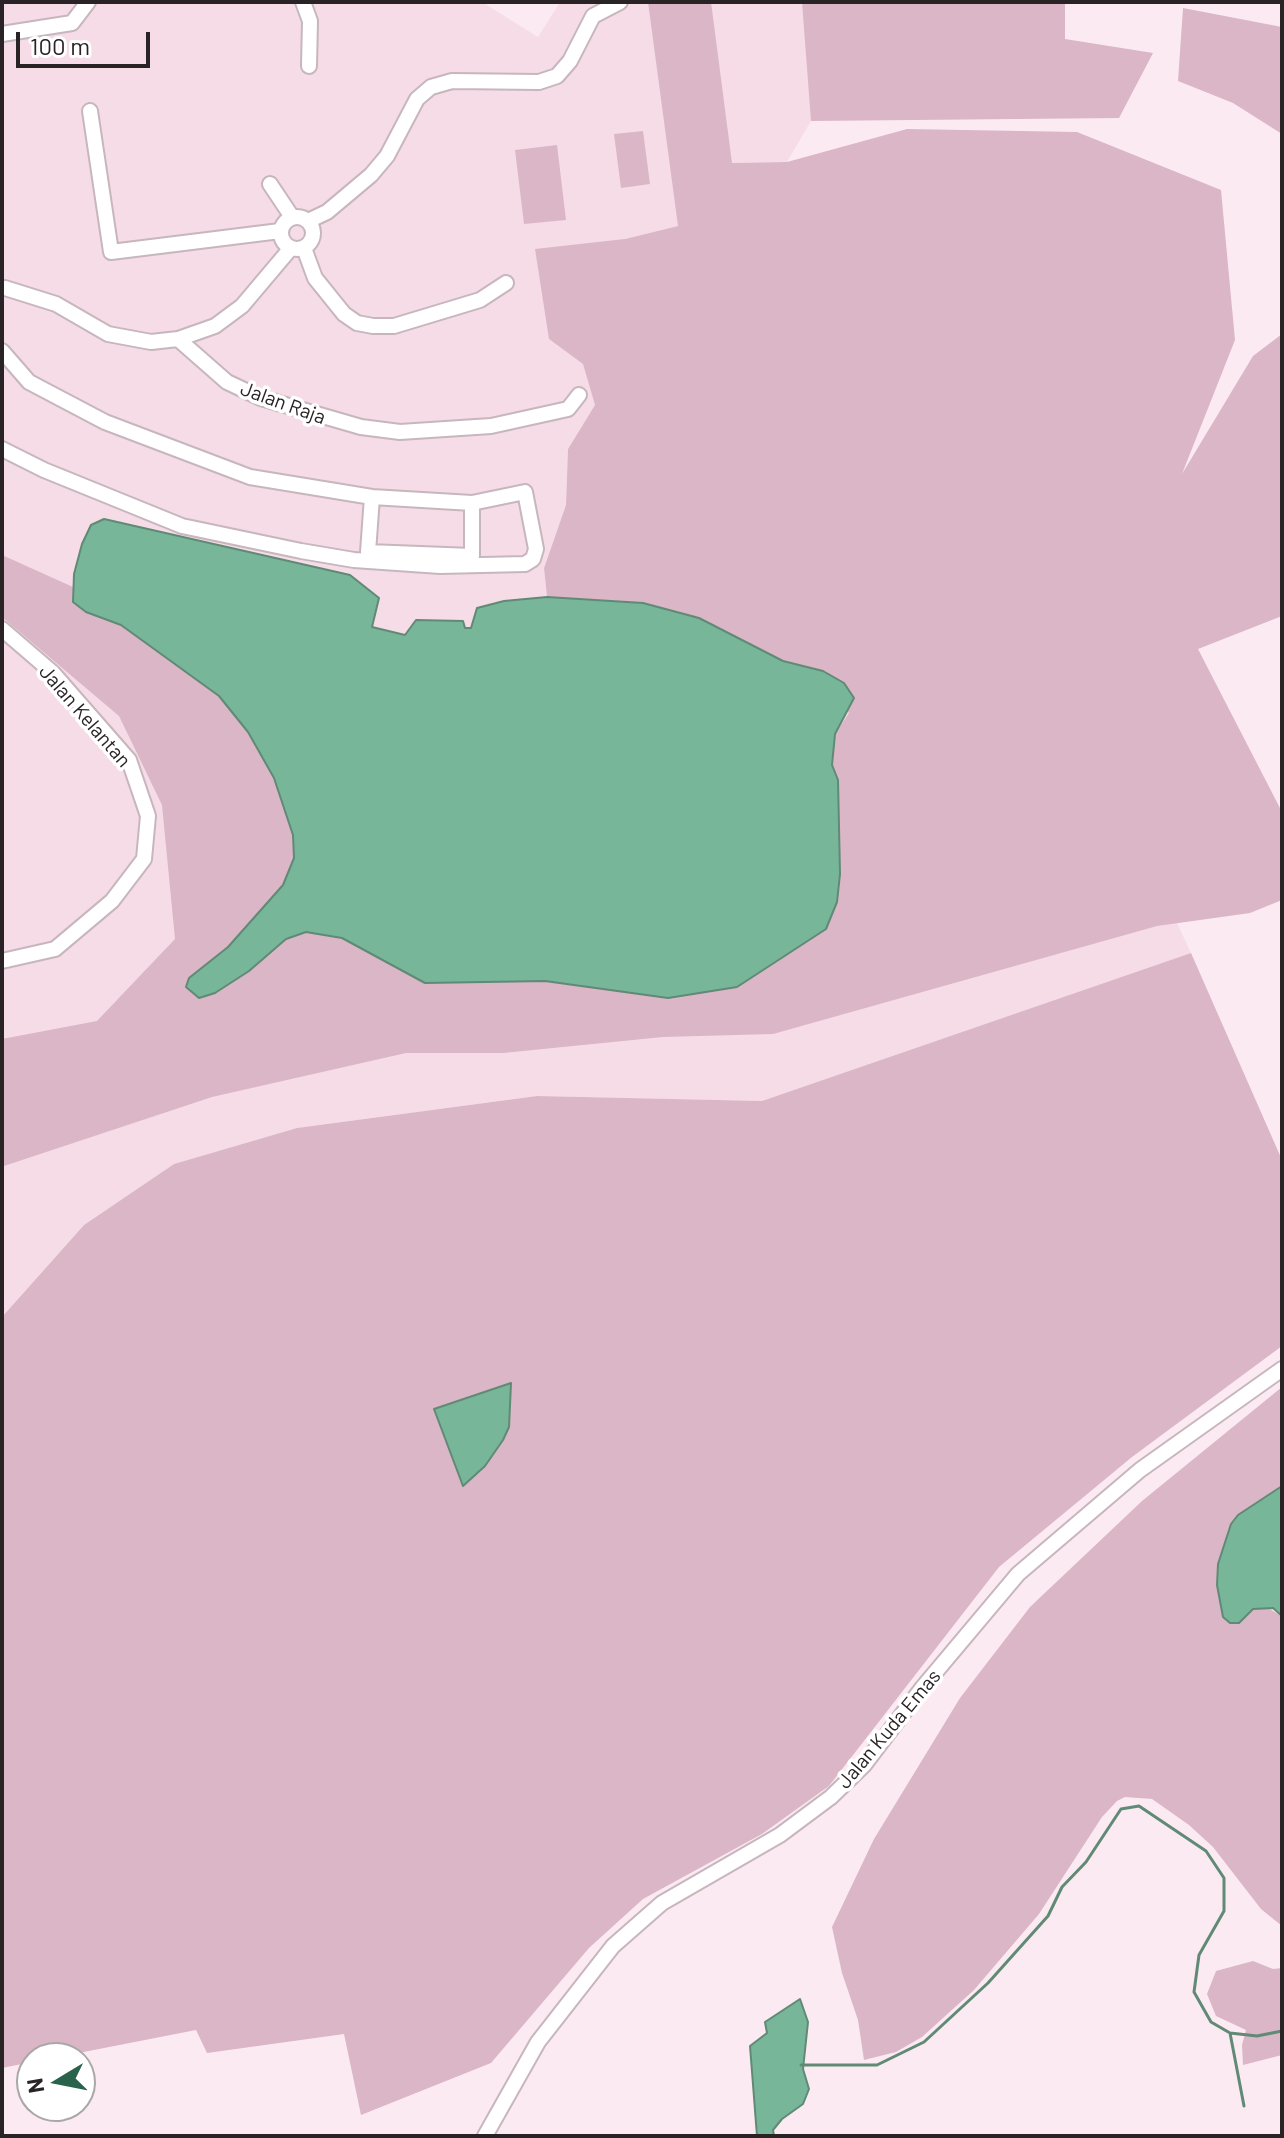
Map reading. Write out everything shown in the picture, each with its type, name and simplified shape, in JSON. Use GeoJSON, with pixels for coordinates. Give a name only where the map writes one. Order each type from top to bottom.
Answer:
{"type":"FeatureCollection","features":[{"type":"Feature","properties":{"kind":"street"},"geometry":{"type":"LineString","coordinates":[[2,34],[72,23],[88,2]]}},
{"type":"Feature","properties":{"kind":"street"},"geometry":{"type":"LineString","coordinates":[[303,2],[310,21],[309,66]]}},
{"type":"Feature","properties":{"kind":"street"},"geometry":{"type":"LineString","coordinates":[[270,184],[292,217],[308,221],[327,212],[371,175],[387,156],[417,99],[431,87],[452,81],[539,82],[557,76],[570,61],[593,16],[620,2]]}},
{"type":"Feature","properties":{"kind":"street"},"geometry":{"type":"LineString","coordinates":[[90,111],[111,252],[280,231],[292,217]]}},
{"type":"Feature","properties":{"kind":"street"},"geometry":{"type":"LineString","coordinates":[[3,288],[56,304],[108,334],[151,342],[178,339],[215,326],[242,306],[297,248],[313,236],[308,221]]}},
{"type":"Feature","properties":{"kind":"street"},"geometry":{"type":"LineString","coordinates":[[280,231],[282,241],[297,248],[315,278],[344,314],[357,323],[394,326],[480,300],[506,283]]}},
{"type":"Feature","properties":{"kind":"street","name":"Jalan Raja"},"geometry":{"type":"LineString","coordinates":[[178,339],[212,372],[238,388],[329,420],[361,427],[400,432],[491,426],[568,409],[579,395]]}},
{"type":"Feature","properties":{"kind":"street"},"geometry":{"type":"LineString","coordinates":[[2,351],[6,370],[105,422],[250,477],[372,497],[472,503],[525,492],[536,549],[533,559],[525,564],[440,566],[354,560],[301,551],[182,526],[44,470],[2,449]]}},
{"type":"Feature","properties":{"kind":"street"},"geometry":{"type":"LineString","coordinates":[[372,497],[368,552],[472,556],[472,503]]}},
{"type":"Feature","properties":{"kind":"street","name":"Jalan Kelantan"},"geometry":{"type":"LineString","coordinates":[[2,629],[53,673],[129,760],[148,816],[144,859],[112,901],[55,949],[2,961]]}},
{"type":"Feature","properties":{"kind":"street","name":"Jalan Kuda Emas"},"geometry":{"type":"LineString","coordinates":[[485,2136],[538,2042],[613,1946],[662,1903],[780,1835],[831,1797],[864,1765],[923,1687],[1018,1574],[1140,1470],[1282,1369]]}},
{"type":"Feature","properties":{"kind":"shaded area"},"geometry":{"type":"Polygon","coordinates":[[[2,2],[482,2],[538,37],[560,2],[809,2],[811,121],[787,162],[732,163],[678,226],[625,239],[549,339],[584,364],[595,405],[568,449],[566,505],[544,568],[547,597],[504,601],[471,628],[405,636],[372,627],[350,575],[104,519],[172,661],[1036,620],[1191,953],[762,1101],[537,1096],[297,1128],[174,1164],[84,1225],[2,1317],[2,2]]]}},
{"type":"Feature","properties":{"kind":"shaded area"},"geometry":{"type":"Polygon","coordinates":[[[648,2],[711,2],[732,163],[787,162],[907,129],[1077,132],[1221,190],[1235,340],[1182,474],[1253,356],[1282,334],[1282,616],[1198,649],[1282,812],[1282,900],[1250,913],[1157,926],[773,1034],[663,1037],[503,1053],[406,1053],[212,1097],[4,1166],[2,1039],[97,1021],[175,939],[162,805],[119,716],[2,617],[2,555],[73,587],[73,602],[86,612],[121,625],[219,696],[248,732],[274,778],[293,835],[294,858],[283,885],[228,947],[189,978],[215,993],[286,939],[306,932],[342,938],[425,983],[545,981],[591,985],[840,874],[838,780],[832,765],[835,734],[849,713],[823,671],[783,661],[699,618],[643,603],[547,597],[544,568],[566,505],[568,449],[595,405],[583,364],[549,339],[535,249],[625,239],[678,226],[648,2]]]}},
{"type":"Feature","properties":{"kind":"shaded area"},"geometry":{"type":"Polygon","coordinates":[[[802,2],[1065,2],[1065,39],[1153,53],[1119,118],[811,121],[802,2]]]}},
{"type":"Feature","properties":{"kind":"shaded area"},"geometry":{"type":"Polygon","coordinates":[[[1183,8],[1282,27],[1282,134],[1233,103],[1178,81],[1183,8]]]}},
{"type":"Feature","properties":{"kind":"shaded area"},"geometry":{"type":"Polygon","coordinates":[[[643,131],[650,184],[621,188],[614,134],[643,131]]]}},
{"type":"Feature","properties":{"kind":"shaded area"},"geometry":{"type":"Polygon","coordinates":[[[557,145],[566,220],[524,224],[515,150],[557,145]]]}},
{"type":"Feature","properties":{"kind":"shaded area"},"geometry":{"type":"Polygon","coordinates":[[[104,519],[350,575],[379,598],[372,627],[405,635],[416,620],[463,621],[465,628],[471,628],[477,608],[504,601],[547,597],[643,603],[699,618],[783,661],[823,671],[844,683],[854,698],[835,734],[832,765],[838,780],[840,874],[837,902],[826,929],[737,987],[668,998],[545,981],[425,983],[342,938],[306,932],[286,939],[249,971],[215,993],[199,998],[186,987],[189,978],[228,947],[283,885],[294,858],[293,835],[274,778],[248,732],[219,696],[121,625],[86,612],[73,602],[74,574],[82,544],[91,525],[104,519]]]}},
{"type":"Feature","properties":{"kind":"shaded area"},"geometry":{"type":"Polygon","coordinates":[[[1191,953],[1282,1160],[1282,1346],[1132,1457],[999,1567],[829,1786],[762,1834],[643,1899],[589,1948],[491,2063],[361,2115],[344,2034],[207,2053],[196,2030],[96,2050],[96,2042],[16,2042],[16,2065],[2,2068],[2,1317],[84,1225],[174,1164],[297,1128],[537,1096],[762,1101],[1191,953]]]}},
{"type":"Feature","properties":{"kind":"shaded area"},"geometry":{"type":"Polygon","coordinates":[[[511,1383],[509,1427],[503,1440],[485,1466],[463,1486],[434,1409],[511,1383]]]}},
{"type":"Feature","properties":{"kind":"shaded area"},"geometry":{"type":"Polygon","coordinates":[[[1282,1387],[1282,1486],[1238,1515],[1231,1524],[1218,1564],[1217,1585],[1226,1621],[1242,1620],[1253,1609],[1266,1607],[1282,1616],[1282,1926],[1261,1909],[1213,1847],[1189,1825],[1152,1799],[1125,1797],[1102,1817],[1039,1914],[974,1990],[922,2037],[896,2052],[864,2060],[858,2020],[842,1973],[832,1927],[874,1839],[960,1698],[1030,1607],[1142,1501],[1282,1387]]]}},
{"type":"Feature","properties":{"kind":"shaded area"},"geometry":{"type":"Polygon","coordinates":[[[1282,1486],[1282,1616],[1273,1608],[1253,1609],[1239,1623],[1230,1623],[1223,1617],[1217,1585],[1218,1564],[1231,1524],[1238,1515],[1282,1486]]]}},
{"type":"Feature","properties":{"kind":"shaded area"},"geometry":{"type":"Polygon","coordinates":[[[1253,1961],[1273,1969],[1282,1968],[1282,2055],[1243,2065],[1242,2045],[1246,2030],[1216,2016],[1207,1994],[1216,1971],[1253,1961]]]}},
{"type":"Feature","properties":{"kind":"shaded area"},"geometry":{"type":"Polygon","coordinates":[[[800,1999],[808,2022],[803,2069],[809,2089],[803,2104],[782,2119],[773,2130],[774,2136],[757,2136],[750,2046],[767,2033],[765,2022],[800,1999]]]}},
{"type":"Feature","properties":{"kind":"waterway"},"geometry":{"type":"LineString","coordinates":[[801,2065],[877,2065],[924,2042],[988,1983],[1048,1916],[1062,1887],[1086,1862],[1121,1809],[1139,1806],[1206,1851],[1224,1878],[1224,1911],[1199,1955],[1194,1992],[1211,2022],[1230,2033],[1257,2036],[1282,2031]]}},
{"type":"Feature","properties":{"kind":"waterway"},"geometry":{"type":"LineString","coordinates":[[1230,2033],[1244,2106]]}}]}
